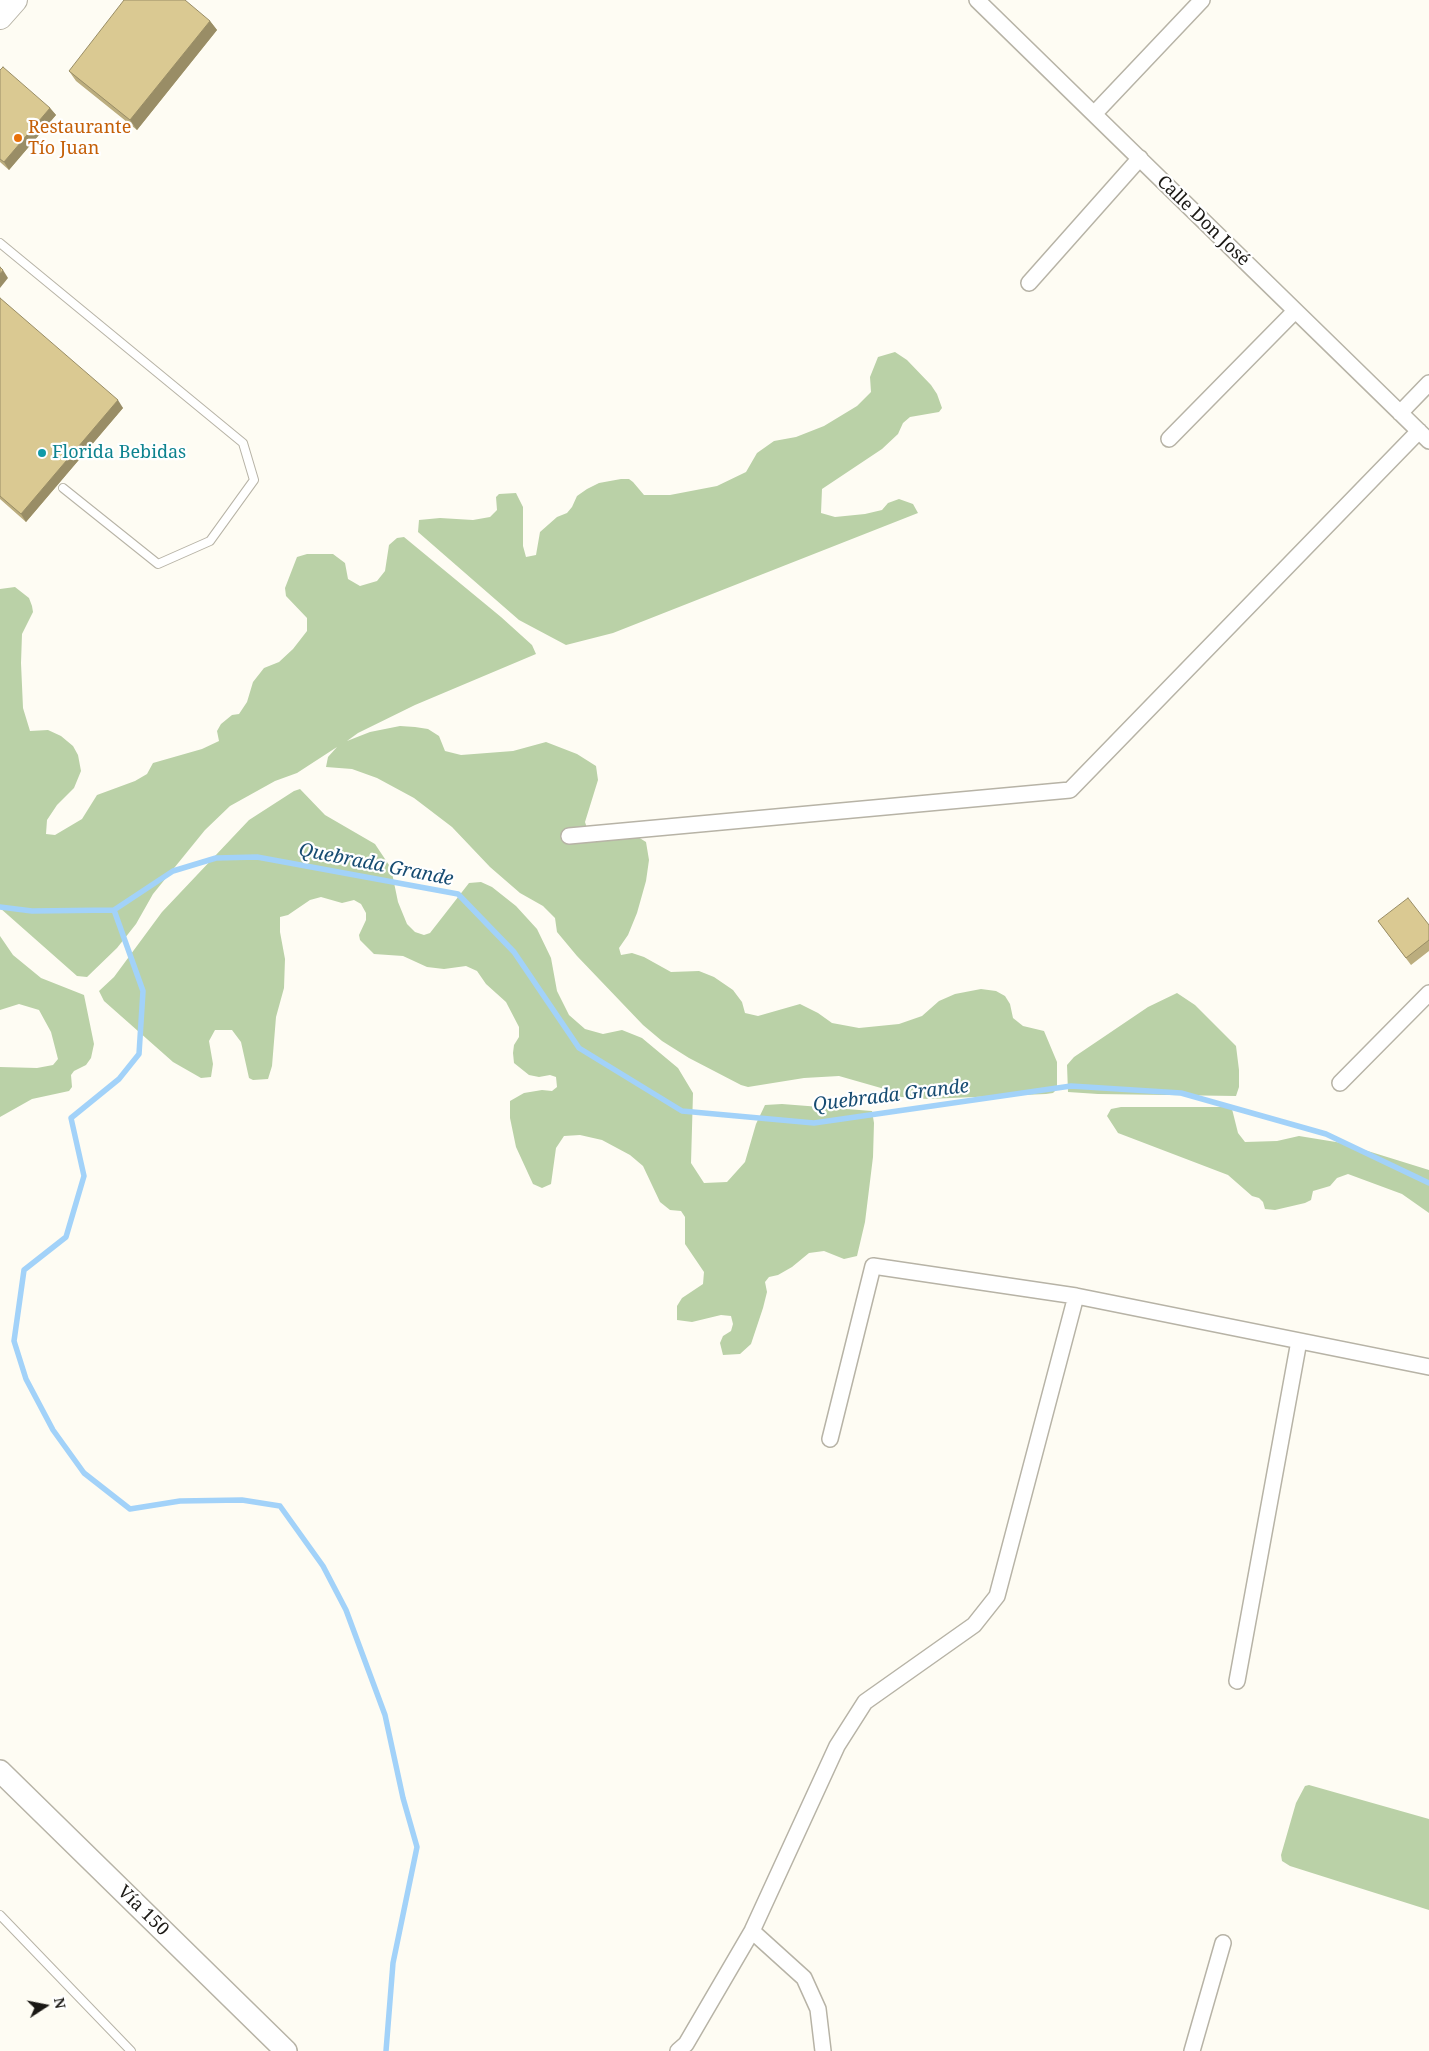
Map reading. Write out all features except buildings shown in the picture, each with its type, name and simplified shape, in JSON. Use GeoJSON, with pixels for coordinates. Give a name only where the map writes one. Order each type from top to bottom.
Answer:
{"type":"FeatureCollection","features":[{"type":"Feature","properties":{"kind":"main road"},"geometry":{"type":"LineString","coordinates":[[0,17],[15,0]]}},
{"type":"Feature","properties":{"kind":"main road","name":"Vía 150"},"geometry":{"type":"LineString","coordinates":[[0,1771],[286,2051]]}},
{"type":"Feature","properties":{"kind":"street","name":"Calle Don José"},"geometry":{"type":"LineString","coordinates":[[977,0],[1424,436]]}},
{"type":"Feature","properties":{"kind":"street"},"geometry":{"type":"LineString","coordinates":[[1094,114],[1202,0]]}},
{"type":"Feature","properties":{"kind":"street"},"geometry":{"type":"LineString","coordinates":[[1029,283],[1140,158]]}},
{"type":"Feature","properties":{"kind":"street"},"geometry":{"type":"LineString","coordinates":[[1169,439],[1295,311]]}},
{"type":"Feature","properties":{"kind":"street"},"geometry":{"type":"LineString","coordinates":[[1400,413],[1429,383]]}},
{"type":"Feature","properties":{"kind":"street"},"geometry":{"type":"LineString","coordinates":[[569,836],[1070,790],[1424,436]]}},
{"type":"Feature","properties":{"kind":"street"},"geometry":{"type":"LineString","coordinates":[[1340,1083],[1429,992]]}},
{"type":"Feature","properties":{"kind":"street"},"geometry":{"type":"LineString","coordinates":[[830,1439],[873,1266],[1076,1296],[1429,1367]]}},
{"type":"Feature","properties":{"kind":"street"},"geometry":{"type":"LineString","coordinates":[[678,2051],[686,2044],[752,1931],[837,1746],[865,1702],[974,1625],[997,1596],[1076,1296]]}},
{"type":"Feature","properties":{"kind":"street"},"geometry":{"type":"LineString","coordinates":[[1237,1680],[1299,1341]]}},
{"type":"Feature","properties":{"kind":"street"},"geometry":{"type":"LineString","coordinates":[[752,1931],[804,1978],[818,2009],[823,2051]]}},
{"type":"Feature","properties":{"kind":"street"},"geometry":{"type":"LineString","coordinates":[[1192,2051],[1223,1942]]}},
{"type":"Feature","properties":{"kind":"lane"},"geometry":{"type":"LineString","coordinates":[[0,243],[243,443],[254,480],[210,540],[158,564],[63,488]]}},
{"type":"Feature","properties":{"kind":"lane"},"geometry":{"type":"LineString","coordinates":[[0,1914],[131,2051]]}},
{"type":"Feature","properties":{"kind":"green space"},"geometry":{"type":"Polygon","coordinates":[[[895,352],[907,360],[931,385],[937,394],[942,408],[939,412],[910,417],[903,423],[898,434],[882,449],[822,489],[821,513],[835,517],[865,514],[882,510],[888,503],[899,499],[913,504],[918,513],[613,633],[566,645],[519,620],[418,532],[419,520],[440,518],[473,520],[490,517],[497,510],[496,497],[499,494],[516,493],[523,507],[523,546],[526,557],[536,555],[540,532],[557,517],[567,513],[577,496],[587,489],[599,483],[621,479],[629,479],[644,495],[670,495],[717,486],[746,472],[757,453],[774,441],[796,437],[824,426],[857,406],[871,392],[870,377],[878,357],[895,352]]]}},
{"type":"Feature","properties":{"kind":"green space"},"geometry":{"type":"Polygon","coordinates":[[[404,537],[501,617],[532,645],[536,654],[415,705],[358,733],[347,741],[370,732],[400,726],[428,729],[439,736],[445,751],[461,755],[513,751],[546,742],[577,754],[596,766],[598,780],[585,822],[589,834],[638,837],[646,842],[649,860],[646,881],[637,913],[628,935],[619,948],[621,955],[632,953],[644,957],[671,972],[699,971],[714,977],[733,990],[742,1002],[745,1013],[758,1016],[800,1004],[832,1023],[859,1028],[899,1024],[922,1016],[939,1001],[955,994],[981,989],[996,991],[1005,996],[1010,1004],[1013,1018],[1023,1026],[1044,1031],[1057,1062],[1057,1089],[1053,1093],[1046,1094],[928,1099],[889,1096],[888,1090],[839,1076],[804,1078],[748,1087],[741,1085],[689,1058],[662,1041],[643,1025],[577,956],[557,932],[555,918],[543,906],[520,893],[490,867],[452,827],[414,798],[377,778],[352,769],[326,767],[328,757],[337,747],[297,773],[275,781],[230,806],[205,830],[153,894],[136,924],[117,948],[87,977],[77,976],[0,908],[0,589],[15,587],[29,598],[32,606],[33,612],[22,634],[21,663],[23,708],[30,731],[48,730],[61,736],[73,746],[78,755],[81,771],[74,788],[57,805],[47,820],[46,834],[55,835],[82,819],[97,795],[135,781],[147,774],[153,763],[202,749],[219,741],[217,731],[221,724],[232,715],[239,714],[247,702],[253,682],[264,668],[279,662],[293,649],[307,631],[307,618],[286,596],[285,588],[297,557],[307,554],[333,554],[345,563],[348,579],[360,586],[377,581],[385,571],[389,545],[397,538],[404,537]]]}},
{"type":"Feature","properties":{"kind":"green space"},"geometry":{"type":"Polygon","coordinates":[[[300,789],[325,815],[375,844],[391,868],[398,902],[407,924],[415,932],[424,935],[430,933],[469,883],[481,882],[492,887],[516,906],[537,929],[551,958],[557,991],[569,1015],[585,1029],[603,1034],[622,1030],[642,1038],[678,1068],[693,1093],[691,1163],[704,1183],[727,1182],[745,1162],[756,1124],[765,1105],[782,1104],[872,1111],[874,1123],[873,1157],[865,1222],[857,1256],[844,1259],[824,1251],[809,1253],[792,1267],[778,1275],[769,1277],[765,1282],[767,1292],[751,1344],[740,1354],[723,1355],[720,1343],[723,1336],[731,1331],[733,1324],[731,1316],[721,1315],[692,1322],[677,1320],[677,1306],[682,1298],[703,1284],[704,1272],[685,1244],[685,1217],[681,1211],[670,1210],[660,1202],[643,1166],[630,1155],[602,1140],[580,1135],[564,1136],[556,1148],[551,1184],[542,1188],[533,1184],[516,1147],[510,1118],[510,1101],[524,1093],[542,1090],[552,1091],[557,1087],[556,1077],[550,1075],[539,1077],[529,1075],[514,1063],[514,1045],[519,1037],[519,1027],[506,1002],[486,984],[477,971],[466,966],[444,969],[427,967],[403,956],[374,954],[360,940],[359,935],[366,920],[366,913],[361,904],[354,900],[342,903],[321,897],[310,900],[288,915],[280,917],[280,932],[285,959],[284,988],[276,1017],[272,1066],[268,1079],[253,1080],[249,1078],[241,1042],[232,1030],[215,1030],[209,1041],[213,1064],[211,1077],[201,1078],[173,1062],[104,1001],[99,991],[114,977],[162,912],[249,820],[300,789]]]}},
{"type":"Feature","properties":{"kind":"green space"},"geometry":{"type":"Polygon","coordinates":[[[0,936],[13,955],[41,978],[84,995],[94,1044],[91,1058],[86,1065],[74,1071],[71,1075],[72,1087],[69,1091],[32,1099],[0,1117],[0,1067],[37,1068],[53,1065],[58,1059],[51,1032],[39,1010],[19,1004],[0,1010],[0,936]]]}},
{"type":"Feature","properties":{"kind":"green space"},"geometry":{"type":"Polygon","coordinates":[[[1177,993],[1195,1005],[1236,1046],[1239,1087],[1236,1096],[1068,1092],[1067,1065],[1074,1057],[1148,1007],[1177,993]]]}},
{"type":"Feature","properties":{"kind":"green space"},"geometry":{"type":"Polygon","coordinates":[[[1121,1107],[1226,1107],[1232,1109],[1238,1133],[1245,1142],[1277,1141],[1299,1136],[1342,1143],[1429,1170],[1429,1213],[1402,1194],[1348,1174],[1337,1178],[1330,1186],[1313,1191],[1311,1200],[1305,1203],[1275,1210],[1265,1209],[1263,1202],[1259,1198],[1252,1196],[1228,1175],[1118,1133],[1107,1116],[1111,1109],[1121,1107]]]}},
{"type":"Feature","properties":{"kind":"green space"},"geometry":{"type":"Polygon","coordinates":[[[1309,1785],[1429,1819],[1429,1910],[1290,1866],[1282,1861],[1281,1855],[1296,1803],[1305,1786],[1309,1785]]]}},
{"type":"Feature","properties":{"kind":"waterway","name":"Quebrada Grande"},"geometry":{"type":"LineString","coordinates":[[0,907],[32,911],[114,910],[173,871],[216,858],[257,857],[458,894],[514,952],[579,1048],[682,1111],[814,1123],[1071,1086],[1181,1093],[1326,1134],[1429,1183]]}},
{"type":"Feature","properties":{"kind":"waterway"},"geometry":{"type":"LineString","coordinates":[[114,910],[143,991],[139,1054],[119,1079],[71,1118],[84,1176],[66,1237],[24,1270],[14,1341],[26,1379],[53,1430],[84,1473],[130,1509],[180,1501],[242,1500],[280,1506],[323,1566],[346,1610],[385,1715],[403,1798],[417,1847],[393,1963],[386,2051]]}},
{"type":"Feature","properties":{"kind":"place","name":"Restaurante Tío Juan"},"geometry":{"type":"Point","coordinates":[18,138]}},
{"type":"Feature","properties":{"kind":"place","name":"Florida Bebidas"},"geometry":{"type":"Point","coordinates":[42,453]}}]}
